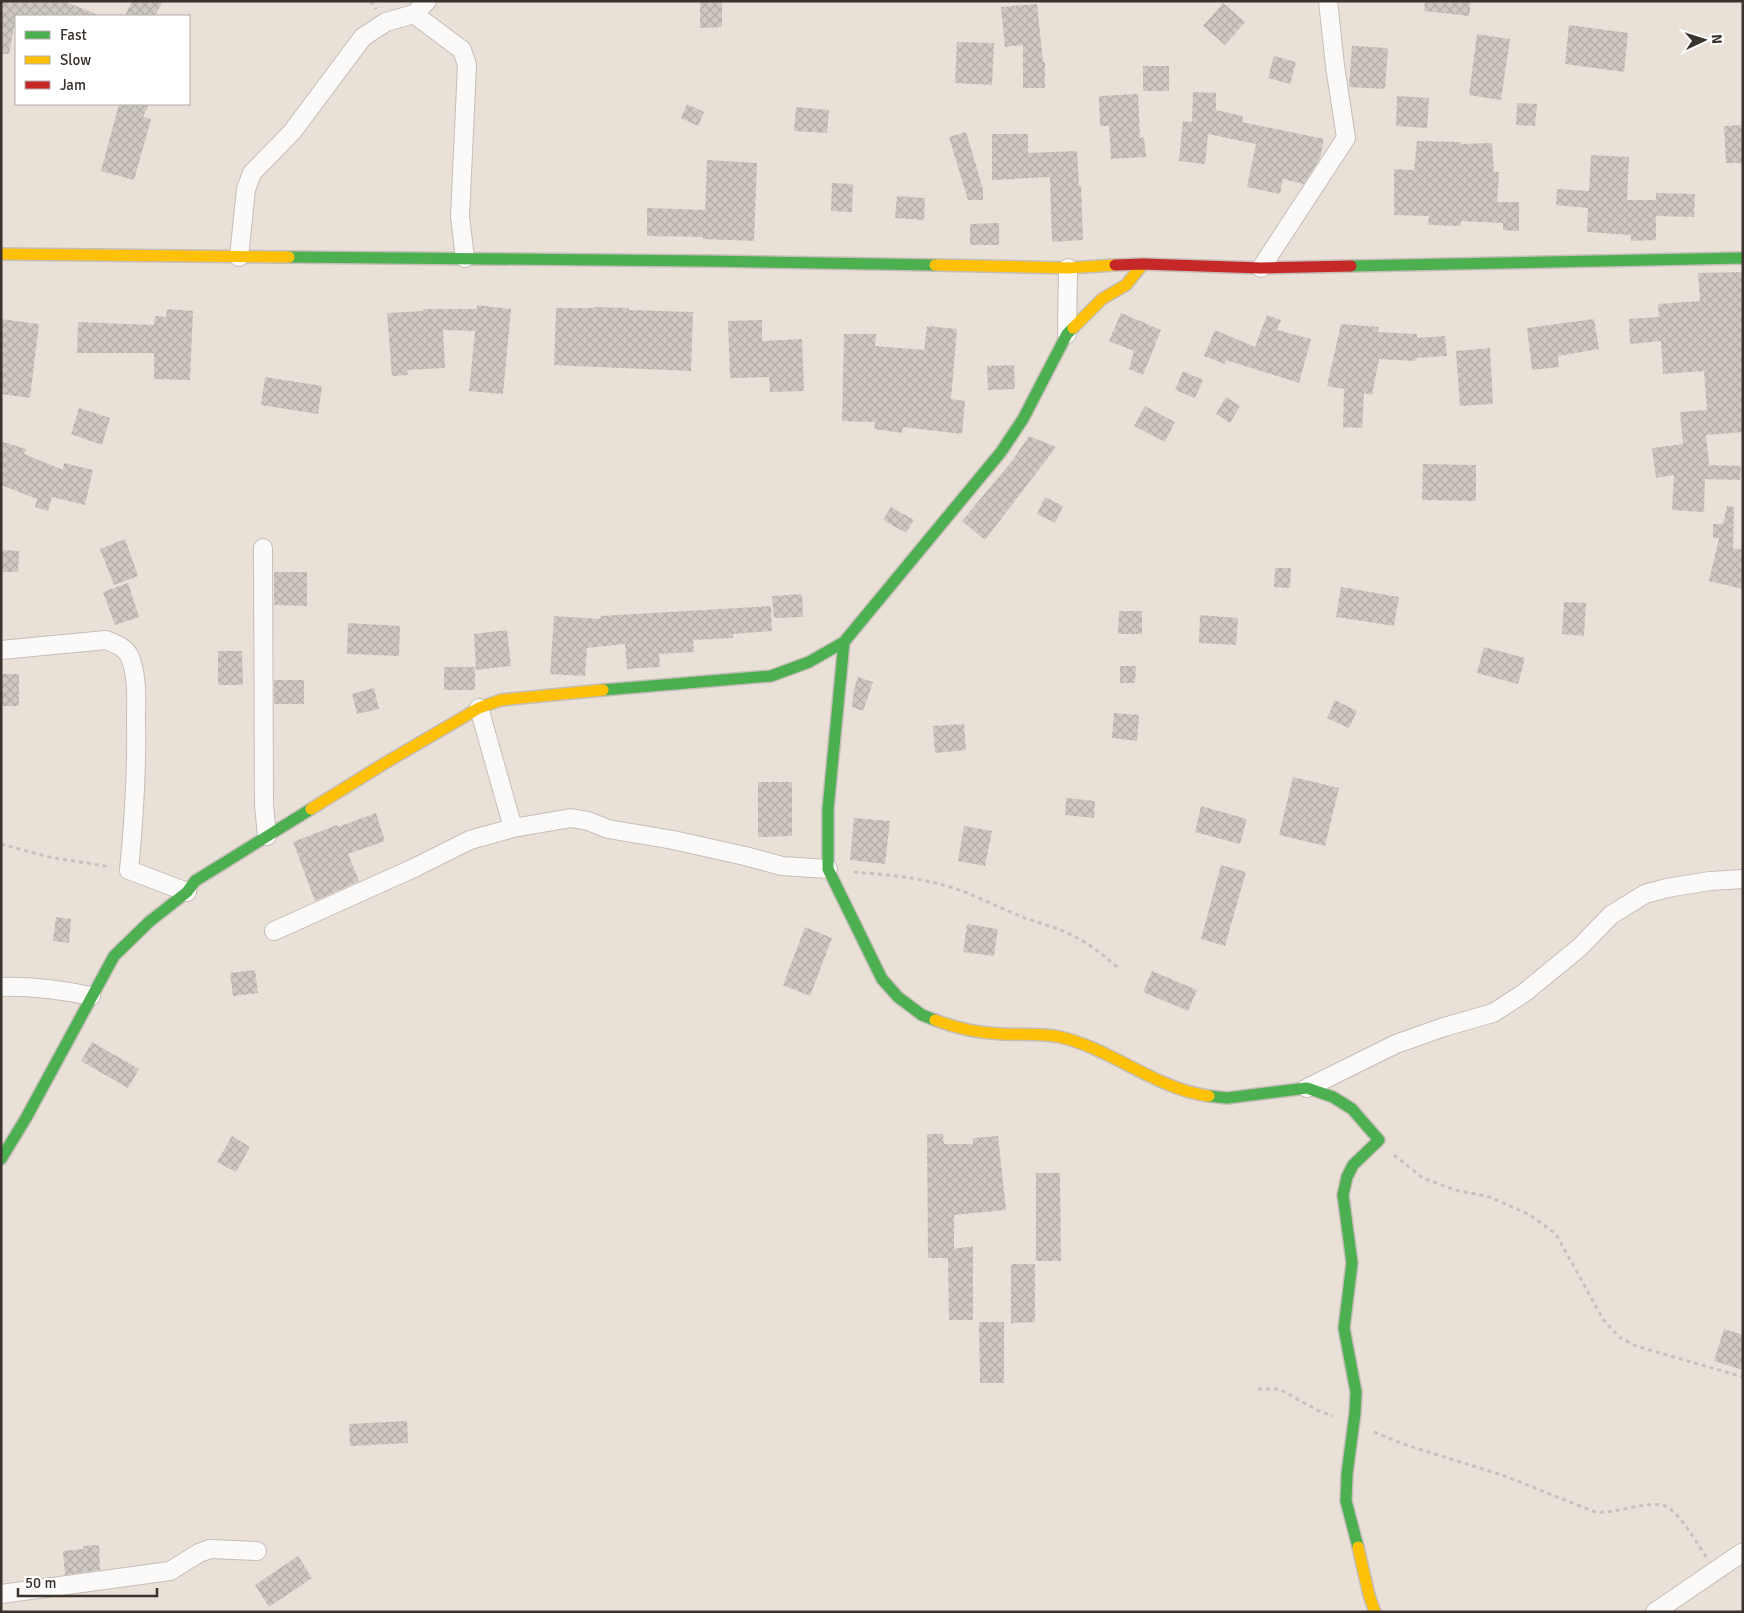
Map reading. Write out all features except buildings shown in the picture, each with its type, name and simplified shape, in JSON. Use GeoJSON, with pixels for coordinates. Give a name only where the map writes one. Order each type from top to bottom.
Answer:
{"type":"FeatureCollection","features":[{"type":"Feature","properties":{"kind":"street"},"geometry":{"type":"LineString","coordinates":[[239,257],[246,189],[252,173],[292,132],[364,37],[386,22],[414,14],[427,1]]}},
{"type":"Feature","properties":{"kind":"street"},"geometry":{"type":"LineString","coordinates":[[1261,268],[1346,138],[1335,66],[1328,1]]}},
{"type":"Feature","properties":{"kind":"street"},"geometry":{"type":"LineString","coordinates":[[414,14],[462,50],[468,65],[460,217],[465,258]]}},
{"type":"Feature","properties":{"kind":"street"},"geometry":{"type":"LineString","coordinates":[[1,254],[465,258],[1068,268],[1143,264],[1261,268],[1743,258]]}},
{"type":"Feature","properties":{"kind":"street"},"geometry":{"type":"LineString","coordinates":[[1,1159],[26,1118],[114,956],[149,922],[187,892],[195,881],[385,763],[479,708],[501,700],[771,676],[798,669],[817,660],[844,642],[1001,452],[1023,420],[1067,334],[1102,299],[1126,285],[1143,264]]}},
{"type":"Feature","properties":{"kind":"street"},"geometry":{"type":"LineString","coordinates":[[1067,334],[1068,268]]}},
{"type":"Feature","properties":{"kind":"street"},"geometry":{"type":"LineString","coordinates":[[263,548],[264,805],[267,836]]}},
{"type":"Feature","properties":{"kind":"street"},"geometry":{"type":"LineString","coordinates":[[1,650],[106,640],[121,646],[129,656],[136,680],[137,736],[134,817],[129,870],[187,892]]}},
{"type":"Feature","properties":{"kind":"street"},"geometry":{"type":"LineString","coordinates":[[844,642],[828,809],[828,869],[882,979],[898,997],[922,1014],[951,1026],[999,1034],[1059,1037],[1092,1048],[1170,1085],[1194,1094],[1227,1098],[1307,1088],[1396,1044],[1492,1013],[1524,993],[1580,947],[1610,915],[1645,894],[1667,888],[1710,881],[1743,879]]}},
{"type":"Feature","properties":{"kind":"street"},"geometry":{"type":"LineString","coordinates":[[479,708],[514,828]]}},
{"type":"Feature","properties":{"kind":"street"},"geometry":{"type":"LineString","coordinates":[[274,931],[414,868],[470,840],[514,828],[571,818],[588,821],[608,829],[673,840],[782,866],[828,869]]}},
{"type":"Feature","properties":{"kind":"street"},"geometry":{"type":"LineString","coordinates":[[1,987],[18,986],[59,990],[91,996]]}},
{"type":"Feature","properties":{"kind":"street"},"geometry":{"type":"LineString","coordinates":[[1307,1088],[1333,1097],[1352,1109],[1379,1140],[1353,1165],[1347,1176],[1343,1195],[1352,1264],[1344,1328],[1356,1392],[1354,1424],[1346,1474],[1346,1500],[1368,1595],[1375,1612]]}},
{"type":"Feature","properties":{"kind":"street"},"geometry":{"type":"LineString","coordinates":[[1,1594],[170,1571],[199,1553],[210,1549],[256,1551]]}},
{"type":"Feature","properties":{"kind":"street"},"geometry":{"type":"LineString","coordinates":[[1654,1612],[1743,1552]]}},
{"type":"Feature","properties":{"kind":"path"},"geometry":{"type":"LineString","coordinates":[[1,844],[49,857],[129,870]]}},
{"type":"Feature","properties":{"kind":"path"},"geometry":{"type":"LineString","coordinates":[[828,869],[908,877],[961,891],[1026,919],[1058,929],[1085,942],[1103,954],[1118,968]]}},
{"type":"Feature","properties":{"kind":"path"},"geometry":{"type":"LineString","coordinates":[[1379,1140],[1423,1178],[1455,1190],[1490,1197],[1530,1214],[1556,1234],[1603,1319],[1619,1337],[1636,1346],[1743,1377]]}},
{"type":"Feature","properties":{"kind":"path"},"geometry":{"type":"LineString","coordinates":[[1258,1389],[1279,1389],[1319,1411],[1406,1445],[1502,1475],[1595,1512],[1646,1505],[1667,1507],[1675,1513],[1715,1571]]}},
{"type":"Feature","properties":{"kind":"traffic: fast"},"geometry":{"type":"LineString","coordinates":[[289,257],[935,265]]}},
{"type":"Feature","properties":{"kind":"traffic: fast"},"geometry":{"type":"LineString","coordinates":[[1351,266],[1743,258]]}},
{"type":"Feature","properties":{"kind":"traffic: fast"},"geometry":{"type":"LineString","coordinates":[[603,690],[771,676],[809,662],[844,642],[1001,452],[1023,419],[1067,334],[1073,328]]}},
{"type":"Feature","properties":{"kind":"traffic: fast"},"geometry":{"type":"LineString","coordinates":[[844,642],[828,809],[828,869],[882,979],[898,997],[922,1015],[935,1020]]}},
{"type":"Feature","properties":{"kind":"traffic: fast"},"geometry":{"type":"LineString","coordinates":[[1,1159],[26,1118],[114,956],[149,922],[187,892],[195,881],[311,809]]}},
{"type":"Feature","properties":{"kind":"traffic: fast"},"geometry":{"type":"LineString","coordinates":[[1209,1096],[1227,1098],[1307,1088],[1333,1097],[1352,1109],[1379,1140],[1353,1165],[1347,1177],[1343,1195],[1352,1263],[1344,1328],[1356,1392],[1346,1501],[1358,1547]]}},
{"type":"Feature","properties":{"kind":"traffic: slow"},"geometry":{"type":"LineString","coordinates":[[1,254],[289,257]]}},
{"type":"Feature","properties":{"kind":"traffic: slow"},"geometry":{"type":"LineString","coordinates":[[1073,328],[1102,299],[1126,285],[1143,264]]}},
{"type":"Feature","properties":{"kind":"traffic: slow"},"geometry":{"type":"LineString","coordinates":[[935,265],[1068,268],[1115,265]]}},
{"type":"Feature","properties":{"kind":"traffic: slow"},"geometry":{"type":"LineString","coordinates":[[311,809],[479,708],[501,700],[603,690]]}},
{"type":"Feature","properties":{"kind":"traffic: slow"},"geometry":{"type":"LineString","coordinates":[[935,1020],[959,1028],[985,1033],[1060,1037],[1098,1050],[1171,1086],[1209,1096]]}},
{"type":"Feature","properties":{"kind":"traffic: slow"},"geometry":{"type":"LineString","coordinates":[[1358,1547],[1369,1595],[1375,1612]]}},
{"type":"Feature","properties":{"kind":"traffic: jam"},"geometry":{"type":"LineString","coordinates":[[1115,265],[1143,264],[1261,268],[1351,266]]}}]}
